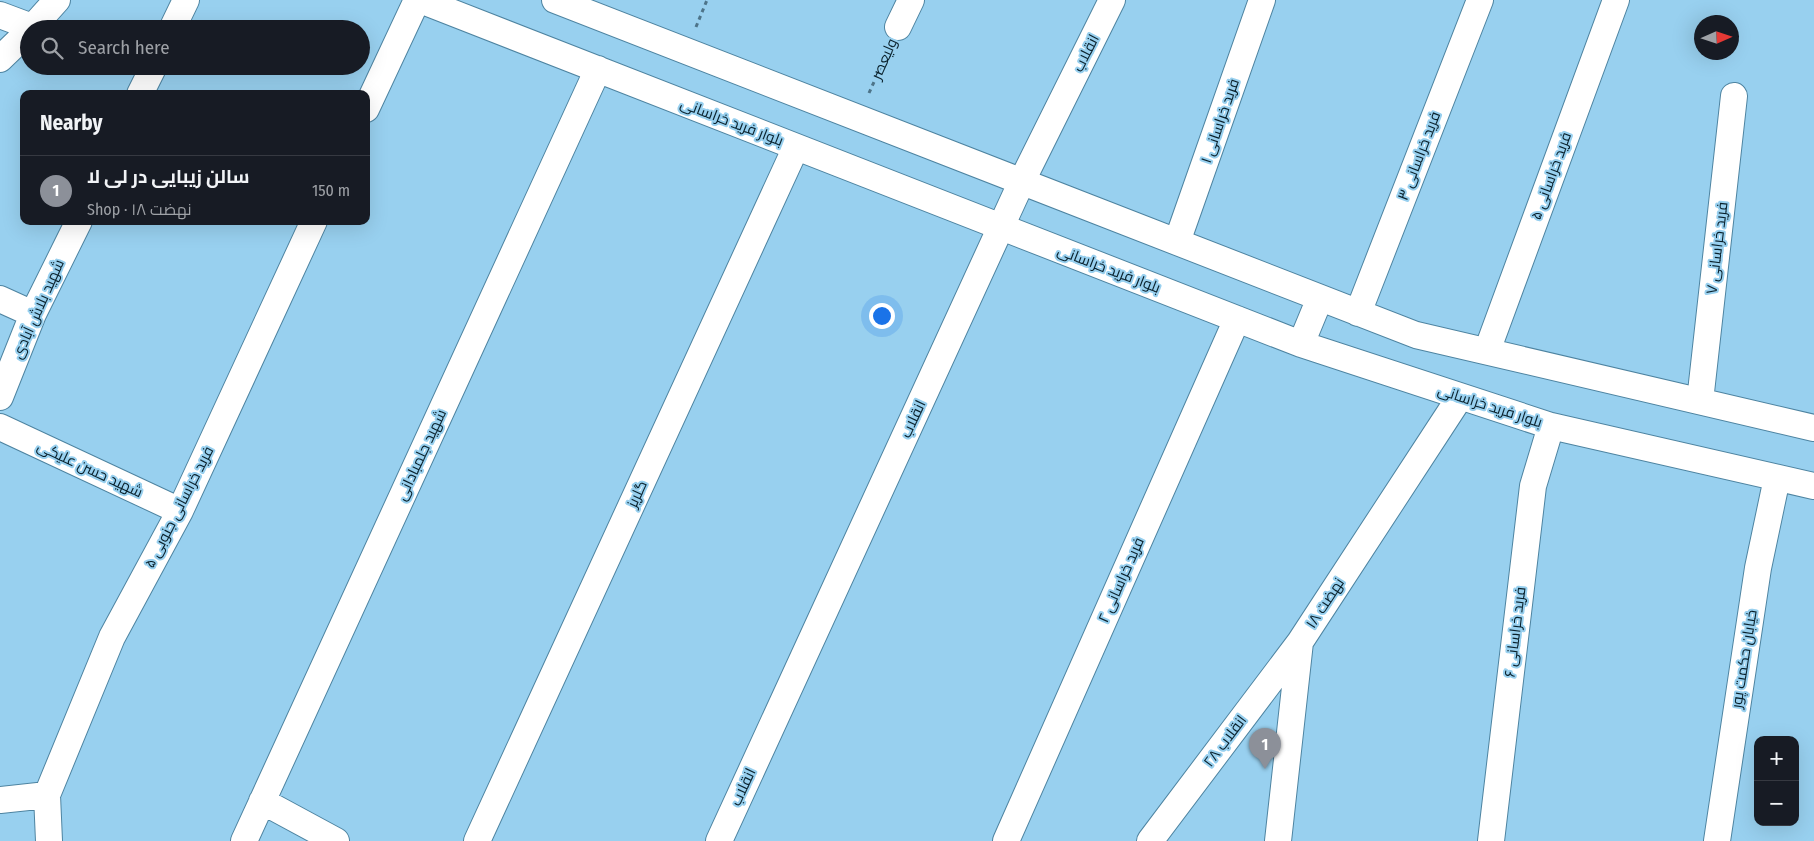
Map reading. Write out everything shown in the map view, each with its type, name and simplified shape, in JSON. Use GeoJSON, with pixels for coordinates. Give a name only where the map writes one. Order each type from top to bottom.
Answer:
{"type":"FeatureCollection","features":[{"type":"Feature","properties":{"kind":"street"},"geometry":{"type":"LineString","coordinates":[[39,20],[57,0]]}},
{"type":"Feature","properties":{"kind":"street"},"geometry":{"type":"LineString","coordinates":[[176,20],[186,0]]}},
{"type":"Feature","properties":{"kind":"street"},"geometry":{"type":"LineString","coordinates":[[370,101],[419,0]]}},
{"type":"Feature","properties":{"kind":"street","name":"بلوار فرید خراسانی"},"geometry":{"type":"LineString","coordinates":[[419,0],[1301,344],[1551,426],[1814,486]]}},
{"type":"Feature","properties":{"kind":"street"},"geometry":{"type":"LineString","coordinates":[[555,0],[1416,335],[1814,428]]}},
{"type":"Feature","properties":{"kind":"street","name":"ولیعصر"},"geometry":{"type":"LineString","coordinates":[[898,27],[910,0]]}},
{"type":"Feature","properties":{"kind":"street","name":"انقلاب"},"geometry":{"type":"LineString","coordinates":[[719,841],[1022,182],[1112,0]]}},
{"type":"Feature","properties":{"kind":"street","name":"فرید خراسانی ۱"},"geometry":{"type":"LineString","coordinates":[[1178,242],[1262,0]]}},
{"type":"Feature","properties":{"kind":"street","name":"فرید خراسانی ۳"},"geometry":{"type":"LineString","coordinates":[[1358,313],[1480,0]]}},
{"type":"Feature","properties":{"kind":"street","name":"فرید خراسانی ۵"},"geometry":{"type":"LineString","coordinates":[[1486,352],[1616,0]]}},
{"type":"Feature","properties":{"kind":"street"},"geometry":{"type":"LineString","coordinates":[[0,15],[20,24]]}},
{"type":"Feature","properties":{"kind":"street"},"geometry":{"type":"LineString","coordinates":[[0,59],[20,40]]}},
{"type":"Feature","properties":{"kind":"street","name":"شهید جلمبادانی"},"geometry":{"type":"LineString","coordinates":[[244,841],[598,69]]}},
{"type":"Feature","properties":{"kind":"street"},"geometry":{"type":"LineString","coordinates":[[142,90],[150,75]]}},
{"type":"Feature","properties":{"kind":"street","name":"فرید خراسانی ۷"},"geometry":{"type":"LineString","coordinates":[[1700,401],[1734,96]]}},
{"type":"Feature","properties":{"kind":"street","name":"گلریز"},"geometry":{"type":"LineString","coordinates":[[477,841],[796,147]]}},
{"type":"Feature","properties":{"kind":"street","name":"شهید بلاش آبادی"},"geometry":{"type":"LineString","coordinates":[[0,397],[33,314],[76,225]]}},
{"type":"Feature","properties":{"kind":"street","name":"فرید خراسانی جنوبی ۵"},"geometry":{"type":"LineString","coordinates":[[47,795],[112,637],[180,511],[312,225]]}},
{"type":"Feature","properties":{"kind":"street"},"geometry":{"type":"LineString","coordinates":[[1301,344],[1320,298]]}},
{"type":"Feature","properties":{"kind":"street"},"geometry":{"type":"LineString","coordinates":[[0,299],[33,314]]}},
{"type":"Feature","properties":{"kind":"street","name":"فرید خراسانی ۲"},"geometry":{"type":"LineString","coordinates":[[1006,841],[1237,319]]}},
{"type":"Feature","properties":{"kind":"street","name":"نهضت ۱۸"},"geometry":{"type":"LineString","coordinates":[[1278,841],[1300,642],[1460,397]]}},
{"type":"Feature","properties":{"kind":"street","name":"فرید خراسانی ۶"},"geometry":{"type":"LineString","coordinates":[[1491,841],[1533,486],[1551,426]]}},
{"type":"Feature","properties":{"kind":"street","name":"شهید حسن علیکی"},"geometry":{"type":"LineString","coordinates":[[0,427],[180,511]]}},
{"type":"Feature","properties":{"kind":"street","name":"خیابان حکمت پور"},"geometry":{"type":"LineString","coordinates":[[1717,841],[1758,568],[1777,478]]}},
{"type":"Feature","properties":{"kind":"street","name":"انقلاب ۲۸"},"geometry":{"type":"LineString","coordinates":[[1150,841],[1300,642]]}},
{"type":"Feature","properties":{"kind":"street"},"geometry":{"type":"LineString","coordinates":[[0,800],[47,795],[49,841]]}},
{"type":"Feature","properties":{"kind":"street"},"geometry":{"type":"LineString","coordinates":[[262,801],[336,841]]}},
{"type":"Feature","properties":{"kind":"path","name":"ولیعصر"},"geometry":{"type":"LineString","coordinates":[[858,118],[898,27]]}},
{"type":"Feature","properties":{"kind":"place","name":"سالن زیبایی در لی لا"},"geometry":{"type":"Point","coordinates":[1265,769]}}]}
